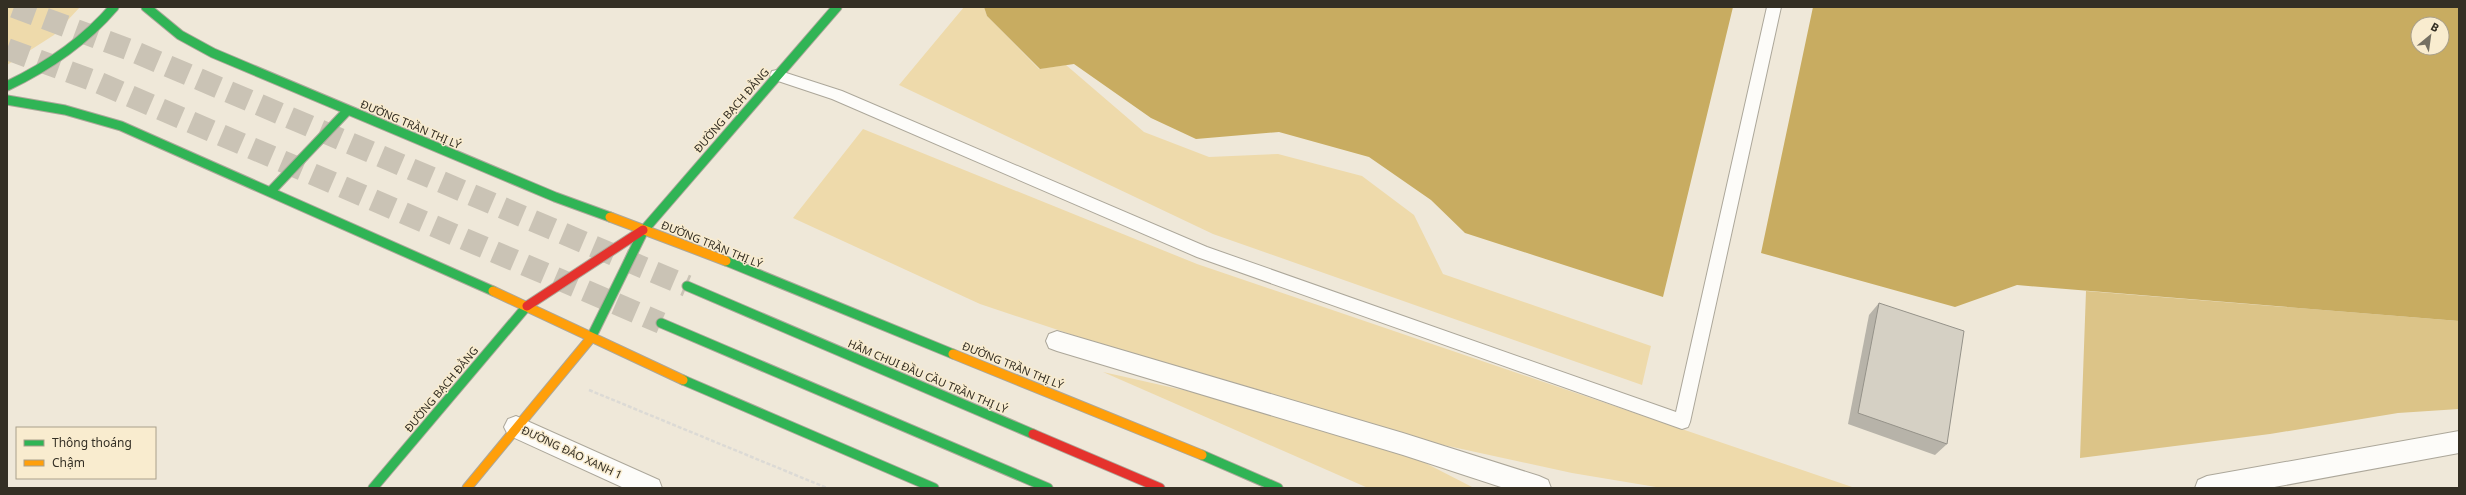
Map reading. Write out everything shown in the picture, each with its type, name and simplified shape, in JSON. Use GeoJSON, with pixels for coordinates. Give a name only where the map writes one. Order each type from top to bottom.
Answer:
{"type":"FeatureCollection","features":[{"type":"Feature","properties":{"kind":"main road"},"geometry":{"type":"LineString","coordinates":[[7,86],[55,61],[85,38],[114,7]]}},
{"type":"Feature","properties":{"kind":"main road","name":"ĐƯỜNG TRẦN THỊ LÝ"},"geometry":{"type":"LineString","coordinates":[[146,7],[180,35],[213,53],[555,197],[644,230],[1234,468],[1278,488]]}},
{"type":"Feature","properties":{"kind":"main road","name":"ĐƯỜNG BẠCH ĐẰNG"},"geometry":{"type":"LineString","coordinates":[[373,488],[527,306],[644,230],[837,7]]}},
{"type":"Feature","properties":{"kind":"main road"},"geometry":{"type":"LineString","coordinates":[[7,100],[37,103],[87,114],[121,126],[271,191],[527,306],[636,360],[934,488]]}},
{"type":"Feature","properties":{"kind":"main road"},"geometry":{"type":"LineString","coordinates":[[271,191],[348,110]]}},
{"type":"Feature","properties":{"kind":"main road"},"geometry":{"type":"LineString","coordinates":[[467,488],[591,338],[644,230]]}},
{"type":"Feature","properties":{"kind":"main road","name":"HẦM CHUI ĐẦU CẦU TRẦN THỊ LÝ"},"geometry":{"type":"LineString","coordinates":[[686,286],[1160,488]]}},
{"type":"Feature","properties":{"kind":"main road"},"geometry":{"type":"LineString","coordinates":[[661,323],[1048,488]]}},
{"type":"Feature","properties":{"kind":"street"},"geometry":{"type":"LineString","coordinates":[[1058,341],[1403,444],[1539,488]]}},
{"type":"Feature","properties":{"kind":"street","name":"ĐƯỜNG ĐẢO XANH 1"},"geometry":{"type":"LineString","coordinates":[[516,427],[650,488]]}},
{"type":"Feature","properties":{"kind":"street"},"geometry":{"type":"LineString","coordinates":[[2207,488],[2459,442]]}},
{"type":"Feature","properties":{"kind":"lane"},"geometry":{"type":"LineString","coordinates":[[777,75],[836,95],[1202,252],[1682,422],[1774,7]]}},
{"type":"Feature","properties":{"kind":"path"},"geometry":{"type":"LineString","coordinates":[[586,389],[827,488]]}},
{"type":"Feature","properties":{"kind":"shaded area"},"geometry":{"type":"Polygon","coordinates":[[[7,7],[80,7],[54,35],[7,65],[7,7]]]}},
{"type":"Feature","properties":{"kind":"shaded area"},"geometry":{"type":"Polygon","coordinates":[[[964,7],[984,7],[987,16],[1039,69],[1066,65],[1144,132],[1209,157],[1278,154],[1362,176],[1414,215],[1443,274],[1651,346],[1642,385],[1213,234],[899,85],[964,7]]]}},
{"type":"Feature","properties":{"kind":"shaded area"},"geometry":{"type":"Polygon","coordinates":[[[984,7],[1733,7],[1663,297],[1465,233],[1431,200],[1369,157],[1279,132],[1196,139],[1151,118],[1074,64],[1040,69],[987,16],[984,7]]]}},
{"type":"Feature","properties":{"kind":"shaded area"},"geometry":{"type":"Polygon","coordinates":[[[1813,7],[2459,7],[2459,321],[2017,285],[1955,307],[1761,253],[1813,7]]]}},
{"type":"Feature","properties":{"kind":"shaded area"},"geometry":{"type":"Polygon","coordinates":[[[863,129],[1197,264],[1855,488],[1662,488],[1572,473],[1425,441],[1193,375],[980,304],[793,218],[863,129]]]}},
{"type":"Feature","properties":{"kind":"shaded area"},"geometry":{"type":"Polygon","coordinates":[[[2086,291],[2459,321],[2459,409],[2398,413],[2270,434],[2080,458],[2086,291]]]}},
{"type":"Feature","properties":{"kind":"shaded area"},"geometry":{"type":"Polygon","coordinates":[[[1103,372],[1232,401],[1402,451],[1474,488],[1368,488],[1103,372]]]}},
{"type":"Feature","properties":{"kind":"building"},"geometry":{"type":"Polygon","coordinates":[[[1879,303],[1964,331],[1947,444],[1858,413],[1879,303]]]}},
{"type":"Feature","properties":{"kind":"tunnel"},"geometry":{"type":"LineString","coordinates":[[14,7],[130,50],[687,286]]}},
{"type":"Feature","properties":{"kind":"tunnel"},"geometry":{"type":"LineString","coordinates":[[7,49],[97,82],[661,323]]}},
{"type":"Feature","properties":{"kind":"traffic: fast"},"geometry":{"type":"LineString","coordinates":[[7,86],[38,71],[66,53],[91,32],[114,7]]}},
{"type":"Feature","properties":{"kind":"traffic: fast"},"geometry":{"type":"LineString","coordinates":[[146,7],[180,35],[213,53],[555,197],[610,217]]}},
{"type":"Feature","properties":{"kind":"traffic: fast"},"geometry":{"type":"LineString","coordinates":[[591,338],[644,230],[837,7]]}},
{"type":"Feature","properties":{"kind":"traffic: fast"},"geometry":{"type":"LineString","coordinates":[[7,100],[65,110],[121,126],[493,291]]}},
{"type":"Feature","properties":{"kind":"traffic: fast"},"geometry":{"type":"LineString","coordinates":[[271,191],[348,110]]}},
{"type":"Feature","properties":{"kind":"traffic: fast"},"geometry":{"type":"LineString","coordinates":[[726,261],[953,354]]}},
{"type":"Feature","properties":{"kind":"traffic: fast"},"geometry":{"type":"LineString","coordinates":[[687,286],[1033,434]]}},
{"type":"Feature","properties":{"kind":"traffic: fast"},"geometry":{"type":"LineString","coordinates":[[373,488],[527,306]]}},
{"type":"Feature","properties":{"kind":"traffic: fast"},"geometry":{"type":"LineString","coordinates":[[661,323],[1048,488]]}},
{"type":"Feature","properties":{"kind":"traffic: fast"},"geometry":{"type":"LineString","coordinates":[[683,380],[934,488]]}},
{"type":"Feature","properties":{"kind":"traffic: fast"},"geometry":{"type":"LineString","coordinates":[[1202,455],[1278,488]]}},
{"type":"Feature","properties":{"kind":"traffic: slow"},"geometry":{"type":"LineString","coordinates":[[610,217],[726,261]]}},
{"type":"Feature","properties":{"kind":"traffic: slow"},"geometry":{"type":"LineString","coordinates":[[493,291],[683,380]]}},
{"type":"Feature","properties":{"kind":"traffic: slow"},"geometry":{"type":"LineString","coordinates":[[467,488],[591,338]]}},
{"type":"Feature","properties":{"kind":"traffic: slow"},"geometry":{"type":"LineString","coordinates":[[953,354],[1202,455]]}},
{"type":"Feature","properties":{"kind":"traffic: jam"},"geometry":{"type":"LineString","coordinates":[[527,306],[643,230]]}},
{"type":"Feature","properties":{"kind":"traffic: jam"},"geometry":{"type":"LineString","coordinates":[[1033,434],[1160,488]]}}]}
